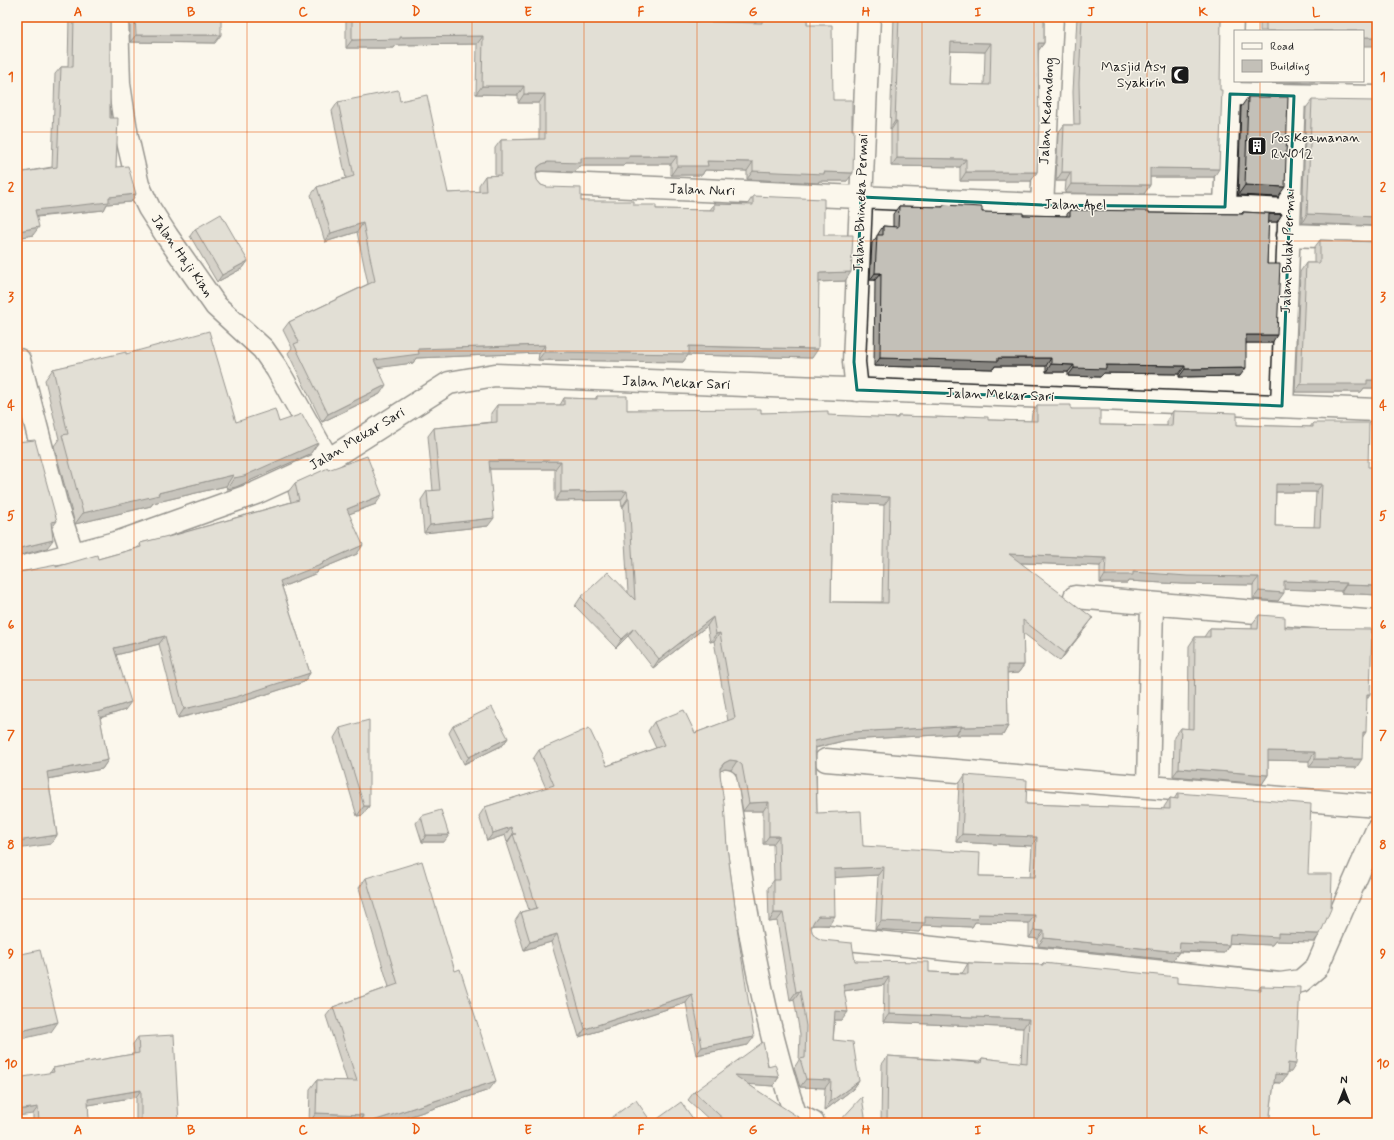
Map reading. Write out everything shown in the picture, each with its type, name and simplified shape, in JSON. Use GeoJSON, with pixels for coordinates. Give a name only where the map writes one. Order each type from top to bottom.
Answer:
{"type":"FeatureCollection","features":[{"type":"Feature","properties":{"kind":"street","name":"Jalan Haji Kian"},"geometry":{"type":"LineString","coordinates":[[117,17],[116,35],[120,92],[127,137],[141,191],[149,208],[216,306],[263,349],[277,369],[328,460]]}},
{"type":"Feature","properties":{"kind":"street","name":"Jalan Bhineka Permai"},"geometry":{"type":"LineString","coordinates":[[857,390],[854,362],[869,17]]}},
{"type":"Feature","properties":{"kind":"street","name":"Jalan Kedondong"},"geometry":{"type":"LineString","coordinates":[[1042,205],[1052,17]]}},
{"type":"Feature","properties":{"kind":"street"},"geometry":{"type":"LineString","coordinates":[[1225,207],[1232,17]]}},
{"type":"Feature","properties":{"kind":"street"},"geometry":{"type":"LineString","coordinates":[[1230,94],[1377,97]]}},
{"type":"Feature","properties":{"kind":"street","name":"Jalan Bulak Permai"},"geometry":{"type":"LineString","coordinates":[[1282,406],[1288,210],[1294,96]]}},
{"type":"Feature","properties":{"kind":"street","name":"Jalan Nuri"},"geometry":{"type":"LineString","coordinates":[[542,183],[861,196]]}},
{"type":"Feature","properties":{"kind":"street","name":"Jalan Apel"},"geometry":{"type":"LineString","coordinates":[[861,196],[1042,205],[1225,207],[1288,210]]}},
{"type":"Feature","properties":{"kind":"street"},"geometry":{"type":"LineString","coordinates":[[1288,235],[1377,238]]}},
{"type":"Feature","properties":{"kind":"street"},"geometry":{"type":"LineString","coordinates":[[19,360],[58,511],[73,555]]}},
{"type":"Feature","properties":{"kind":"street","name":"Jalan Mekar Sari"},"geometry":{"type":"LineString","coordinates":[[17,569],[73,555],[167,526],[256,493],[328,460],[449,383],[495,375],[1377,410]]}},
{"type":"Feature","properties":{"kind":"street"},"geometry":{"type":"LineString","coordinates":[[1074,597],[1377,622]]}},
{"type":"Feature","properties":{"kind":"street"},"geometry":{"type":"LineString","coordinates":[[1148,787],[1152,604]]}},
{"type":"Feature","properties":{"kind":"street"},"geometry":{"type":"LineString","coordinates":[[826,760],[1377,806]]}},
{"type":"Feature","properties":{"kind":"street"},"geometry":{"type":"LineString","coordinates":[[726,781],[749,930],[778,1063],[795,1114],[814,1123]]}},
{"type":"Feature","properties":{"kind":"street"},"geometry":{"type":"LineString","coordinates":[[818,936],[1280,984],[1301,981],[1317,967],[1377,830]]}},
{"type":"Feature","properties":{"kind":"highlighted area"},"geometry":{"type":"Polygon","coordinates":[[[1230,94],[1294,96],[1282,406],[857,390],[854,362],[861,197],[1042,205],[1225,207],[1230,94]]]}},
{"type":"Feature","properties":{"kind":"building"},"geometry":{"type":"Polygon","coordinates":[[[74,17],[110,17],[110,118],[118,118],[116,167],[128,166],[136,194],[109,197],[109,202],[35,210],[39,227],[19,231],[17,220],[17,173],[57,167],[61,67],[73,67],[74,17]]]}},
{"type":"Feature","properties":{"kind":"building"},"geometry":{"type":"Polygon","coordinates":[[[135,17],[221,17],[221,35],[136,35],[135,17]]]}},
{"type":"Feature","properties":{"kind":"building"},"geometry":{"type":"Polygon","coordinates":[[[352,17],[561,17],[762,23],[762,17],[807,17],[807,25],[832,25],[833,100],[852,100],[852,130],[854,130],[853,173],[824,172],[824,174],[753,171],[753,162],[707,161],[708,166],[677,166],[677,156],[629,156],[629,158],[581,158],[581,163],[548,162],[538,167],[536,174],[537,180],[541,185],[547,187],[581,188],[581,201],[634,201],[634,205],[656,205],[656,209],[714,210],[714,204],[753,205],[753,196],[824,199],[824,235],[853,235],[851,272],[819,273],[818,349],[689,346],[689,354],[544,352],[545,345],[418,349],[419,354],[374,360],[386,385],[328,414],[294,344],[299,342],[289,322],[375,281],[363,223],[331,233],[317,187],[354,176],[338,102],[398,90],[400,101],[427,95],[448,193],[486,191],[485,176],[501,175],[501,140],[545,139],[545,94],[524,94],[524,86],[482,86],[483,36],[400,37],[400,39],[352,40],[352,17]]]}},
{"type":"Feature","properties":{"kind":"building"},"geometry":{"type":"Polygon","coordinates":[[[899,17],[1044,17],[1044,43],[1038,43],[1039,125],[1037,172],[966,172],[966,159],[897,158],[897,121],[895,121],[899,17]],[[951,42],[949,84],[990,85],[991,43],[951,42]]]}},
{"type":"Feature","properties":{"kind":"building"},"geometry":{"type":"Polygon","coordinates":[[[1082,17],[1221,17],[1220,90],[1222,90],[1219,169],[1150,168],[1150,185],[1071,184],[1071,172],[1062,172],[1064,125],[1080,125],[1079,83],[1082,17]]]}},
{"type":"Feature","properties":{"kind":"building"},"geometry":{"type":"Polygon","coordinates":[[[1266,17],[1377,17],[1377,37],[1364,37],[1364,30],[1266,30],[1266,17]]]}},
{"type":"Feature","properties":{"kind":"building","name":"Pos Keamanan RW012"},"geometry":{"type":"Polygon","coordinates":[[[1248,97],[1288,97],[1285,187],[1245,185],[1248,97]]]}},
{"type":"Feature","properties":{"kind":"building"},"geometry":{"type":"Polygon","coordinates":[[[1312,100],[1377,101],[1377,217],[1307,214],[1312,100]]]}},
{"type":"Feature","properties":{"kind":"building"},"geometry":{"type":"Polygon","coordinates":[[[943,205],[982,207],[982,212],[1023,213],[1023,215],[1070,216],[1070,210],[1149,211],[1149,213],[1243,214],[1243,212],[1282,214],[1269,214],[1267,264],[1280,264],[1277,335],[1246,335],[1246,368],[1185,369],[1185,366],[1106,365],[1106,369],[1074,368],[1074,365],[1051,364],[1051,358],[998,358],[998,361],[880,358],[881,273],[875,273],[877,235],[883,235],[883,226],[898,227],[899,206],[943,207],[943,205]]]}},
{"type":"Feature","properties":{"kind":"building"},"geometry":{"type":"Polygon","coordinates":[[[221,214],[248,261],[222,275],[195,229],[221,214]]]}},
{"type":"Feature","properties":{"kind":"building"},"geometry":{"type":"Polygon","coordinates":[[[1320,240],[1377,242],[1377,380],[1367,380],[1367,384],[1301,384],[1306,263],[1320,263],[1320,240]]]}},
{"type":"Feature","properties":{"kind":"building"},"geometry":{"type":"Polygon","coordinates":[[[209,331],[236,422],[275,409],[279,422],[302,414],[318,443],[244,476],[234,478],[233,475],[158,493],[159,495],[83,513],[62,435],[68,434],[53,369],[126,352],[126,354],[209,331]]]}},
{"type":"Feature","properties":{"kind":"building"},"geometry":{"type":"Polygon","coordinates":[[[597,396],[627,396],[627,410],[761,409],[761,413],[828,411],[828,415],[898,418],[898,416],[964,418],[964,416],[988,417],[988,420],[1037,421],[1037,405],[1071,405],[1071,409],[1100,409],[1100,425],[1172,426],[1173,411],[1237,413],[1237,425],[1313,427],[1313,423],[1369,423],[1368,467],[1377,467],[1377,586],[1346,585],[1347,583],[1284,581],[1284,593],[1259,591],[1259,577],[1187,576],[1133,572],[1133,575],[1105,575],[1106,558],[1009,554],[1093,618],[1065,653],[1023,620],[1024,665],[1007,665],[1008,726],[962,726],[853,732],[815,741],[817,813],[861,811],[863,846],[980,853],[979,876],[1035,877],[1037,837],[962,834],[965,775],[1027,780],[1026,804],[1170,809],[1170,798],[1178,799],[1178,793],[1311,804],[1308,874],[1332,874],[1331,909],[1320,934],[1278,933],[1278,937],[1230,934],[1229,945],[1180,943],[1179,952],[1044,938],[1044,931],[1034,930],[1035,915],[978,914],[977,919],[925,917],[925,923],[881,921],[884,867],[834,869],[835,916],[818,916],[811,927],[812,932],[816,937],[822,940],[852,943],[855,961],[929,962],[929,972],[968,974],[968,963],[1043,965],[1043,963],[1177,977],[1177,983],[1261,990],[1261,986],[1300,987],[1296,1064],[1288,1063],[1287,1075],[1275,1074],[1269,1123],[887,1123],[888,1056],[981,1063],[982,1058],[1027,1063],[1029,1019],[889,1014],[889,977],[843,984],[848,1012],[835,1011],[833,1040],[853,1042],[859,1081],[830,1102],[831,1080],[806,1079],[800,1059],[805,1058],[806,1026],[800,991],[796,992],[783,913],[774,913],[774,880],[780,880],[779,836],[769,836],[769,802],[749,803],[742,765],[737,761],[730,760],[724,763],[720,768],[720,774],[737,928],[754,1037],[702,1047],[692,994],[585,1029],[557,934],[530,942],[521,912],[537,908],[511,827],[493,833],[485,807],[554,785],[539,750],[589,728],[607,766],[664,745],[654,722],[684,710],[695,733],[735,718],[720,633],[716,634],[713,617],[659,659],[634,628],[622,639],[581,597],[608,572],[635,600],[629,498],[627,491],[561,492],[561,461],[489,461],[494,518],[430,525],[427,491],[440,490],[434,428],[497,422],[497,405],[564,405],[564,398],[597,399],[597,396]],[[1276,484],[1275,526],[1320,527],[1322,484],[1276,484]],[[833,494],[831,602],[888,603],[890,497],[833,494]]]}},
{"type":"Feature","properties":{"kind":"building"},"geometry":{"type":"Polygon","coordinates":[[[35,440],[57,521],[51,522],[53,540],[17,550],[17,442],[35,440]]]}},
{"type":"Feature","properties":{"kind":"building"},"geometry":{"type":"Polygon","coordinates":[[[367,456],[382,495],[347,509],[363,545],[322,563],[323,564],[280,581],[310,673],[236,697],[184,709],[165,636],[114,648],[131,702],[99,712],[108,760],[47,772],[57,835],[17,841],[17,571],[20,572],[56,565],[56,567],[97,555],[98,559],[141,547],[140,543],[168,537],[299,500],[295,483],[328,468],[328,470],[367,456]]]}},
{"type":"Feature","properties":{"kind":"building"},"geometry":{"type":"Polygon","coordinates":[[[1259,615],[1285,617],[1285,628],[1372,629],[1370,694],[1367,694],[1366,732],[1363,732],[1362,759],[1315,759],[1315,752],[1268,751],[1268,775],[1179,768],[1181,728],[1194,729],[1195,637],[1210,637],[1210,628],[1258,629],[1259,615]]]}},
{"type":"Feature","properties":{"kind":"building"},"geometry":{"type":"Polygon","coordinates":[[[492,707],[508,738],[469,757],[453,726],[492,707]]]}},
{"type":"Feature","properties":{"kind":"building"},"geometry":{"type":"Polygon","coordinates":[[[369,720],[369,806],[364,806],[340,728],[369,720]]]}},
{"type":"Feature","properties":{"kind":"building"},"geometry":{"type":"Polygon","coordinates":[[[441,810],[449,835],[426,835],[421,816],[441,810]]]}},
{"type":"Feature","properties":{"kind":"building"},"geometry":{"type":"Polygon","coordinates":[[[422,861],[455,971],[460,969],[496,1081],[367,1123],[362,1123],[363,1115],[316,1113],[317,1080],[357,1081],[333,1007],[398,984],[366,878],[422,861]]]}},
{"type":"Feature","properties":{"kind":"building"},"geometry":{"type":"Polygon","coordinates":[[[40,950],[58,1022],[17,1032],[17,955],[40,950]]]}},
{"type":"Feature","properties":{"kind":"building"},"geometry":{"type":"Polygon","coordinates":[[[174,1035],[179,1123],[141,1123],[141,1090],[88,1099],[89,1123],[39,1123],[38,1107],[17,1110],[17,1078],[54,1072],[53,1068],[139,1053],[138,1037],[174,1035]]]}},
{"type":"Feature","properties":{"kind":"building"},"geometry":{"type":"Polygon","coordinates":[[[763,1042],[768,1066],[775,1064],[779,1077],[734,1075],[804,1121],[801,1123],[728,1123],[694,1092],[763,1042]]]}},
{"type":"Feature","properties":{"kind":"building"},"geometry":{"type":"Polygon","coordinates":[[[862,1097],[866,1123],[838,1123],[862,1097]]]}},
{"type":"Feature","properties":{"kind":"building"},"geometry":{"type":"Polygon","coordinates":[[[636,1100],[652,1123],[604,1123],[636,1100]]]}},
{"type":"Feature","properties":{"kind":"building"},"geometry":{"type":"Polygon","coordinates":[[[681,1102],[696,1123],[652,1123],[681,1102]]]}},
{"type":"Feature","properties":{"kind":"place","name":"Masjid Asy Syakirin"},"geometry":{"type":"Point","coordinates":[1180,75]}},
{"type":"Feature","properties":{"kind":"place","name":"Pos Keamanan RW012"},"geometry":{"type":"Point","coordinates":[1257,146]}}]}
